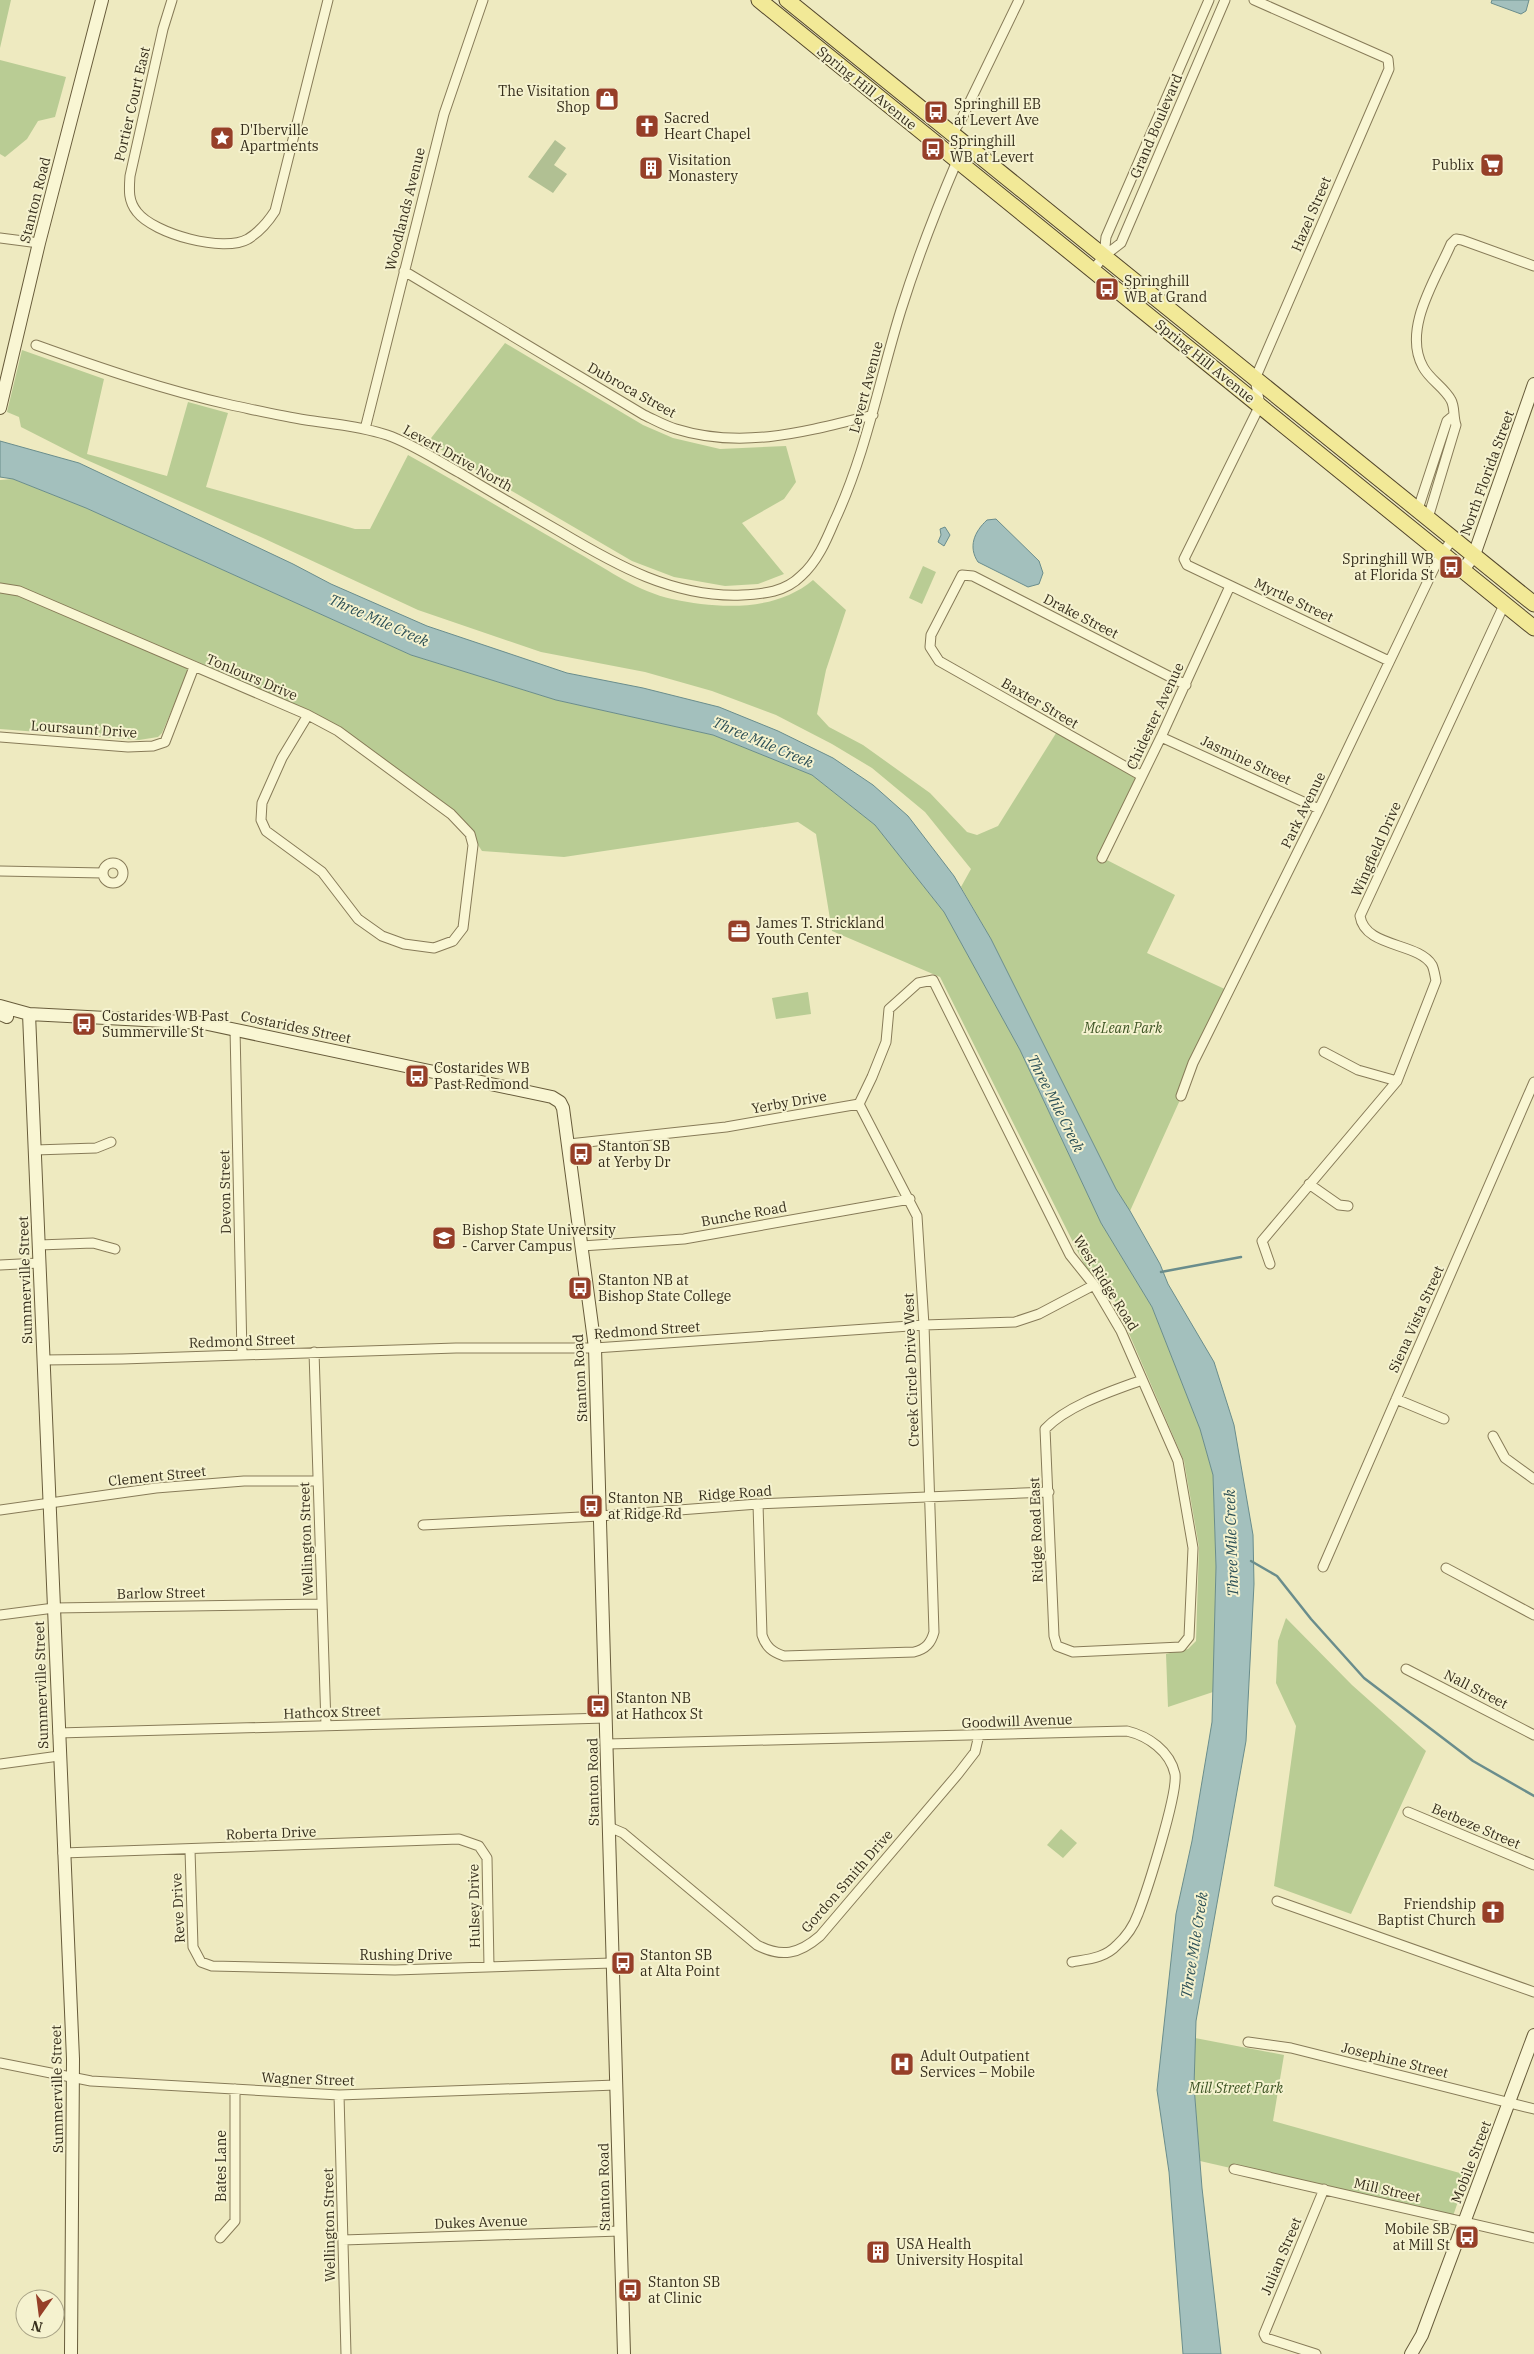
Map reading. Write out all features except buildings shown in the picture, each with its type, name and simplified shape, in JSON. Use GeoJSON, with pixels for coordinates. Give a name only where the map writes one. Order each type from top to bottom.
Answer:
{"type":"FeatureCollection","features":[{"type":"Feature","properties":{"kind":"main road","name":"Spring Hill Avenue"},"geometry":{"type":"LineString","coordinates":[[759,0],[1534,628]]}},
{"type":"Feature","properties":{"kind":"main road","name":"Spring Hill Avenue"},"geometry":{"type":"LineString","coordinates":[[787,0],[1534,604]]}},
{"type":"Feature","properties":{"kind":"street","name":"Stanton Road"},"geometry":{"type":"LineString","coordinates":[[0,408],[39,243],[102,0]]}},
{"type":"Feature","properties":{"kind":"street","name":"Portier Court East"},"geometry":{"type":"LineString","coordinates":[[172,0],[163,29],[130,176],[129,198],[137,213],[150,225],[172,235],[225,245],[247,240],[268,221],[275,211],[328,0]]}},
{"type":"Feature","properties":{"kind":"street","name":"Woodlands Avenue"},"geometry":{"type":"LineString","coordinates":[[365,429],[444,114],[483,0]]}},
{"type":"Feature","properties":{"kind":"street"},"geometry":{"type":"LineString","coordinates":[[952,134],[961,120],[1019,0]]}},
{"type":"Feature","properties":{"kind":"street","name":"Grand Boulevard"},"geometry":{"type":"LineString","coordinates":[[1104,256],[1106,237],[1209,0]]}},
{"type":"Feature","properties":{"kind":"street","name":"Grand Boulevard"},"geometry":{"type":"LineString","coordinates":[[1093,270],[1104,256],[1121,242],[1224,0]]}},
{"type":"Feature","properties":{"kind":"street","name":"Hazel Street"},"geometry":{"type":"LineString","coordinates":[[1254,0],[1388,59],[1389,69],[1255,379]]}},
{"type":"Feature","properties":{"kind":"street","name":"Levert Avenue"},"geometry":{"type":"LineString","coordinates":[[767,594],[798,580],[814,561],[842,506],[863,450],[900,312],[928,229],[957,161]]}},
{"type":"Feature","properties":{"kind":"street"},"geometry":{"type":"LineString","coordinates":[[0,238],[39,243]]}},
{"type":"Feature","properties":{"kind":"street"},"geometry":{"type":"LineString","coordinates":[[1423,514],[1456,426],[1453,416],[1454,405],[1423,367],[1416,338],[1417,324],[1451,244],[1456,239],[1462,240],[1534,266]]}},
{"type":"Feature","properties":{"kind":"street","name":"Dubroca Street"},"geometry":{"type":"LineString","coordinates":[[404,271],[644,415],[675,429],[721,438],[781,437],[873,415]]}},
{"type":"Feature","properties":{"kind":"street","name":"Levert Drive North"},"geometry":{"type":"LineString","coordinates":[[36,345],[112,372],[227,404],[302,420],[365,429],[390,436],[421,450],[596,553],[636,574],[703,594],[732,596],[767,594]]}},
{"type":"Feature","properties":{"kind":"street"},"geometry":{"type":"LineString","coordinates":[[1255,379],[1260,405]]}},
{"type":"Feature","properties":{"kind":"street","name":"North Florida Street"},"geometry":{"type":"LineString","coordinates":[[1464,570],[1474,555],[1534,384]]}},
{"type":"Feature","properties":{"kind":"street","name":"Myrtle Street"},"geometry":{"type":"LineString","coordinates":[[1260,405],[1184,558],[1187,565],[1389,660]]}},
{"type":"Feature","properties":{"kind":"street"},"geometry":{"type":"LineString","coordinates":[[1423,514],[1447,421],[1453,416]]}},
{"type":"Feature","properties":{"kind":"street","name":"Park Avenue"},"geometry":{"type":"LineString","coordinates":[[1181,1096],[1193,1063],[1319,809],[1389,660],[1442,552],[1453,538]]}},
{"type":"Feature","properties":{"kind":"street","name":"Drake Street"},"geometry":{"type":"LineString","coordinates":[[930,647],[931,635],[962,575],[972,576],[1186,685]]}},
{"type":"Feature","properties":{"kind":"street","name":"Chidester Avenue"},"geometry":{"type":"LineString","coordinates":[[1102,858],[1186,685],[1230,586]]}},
{"type":"Feature","properties":{"kind":"street","name":"Tonlours Drive"},"geometry":{"type":"LineString","coordinates":[[0,588],[19,591],[308,715],[338,731],[451,814],[470,834],[473,845],[462,928],[453,941],[434,948],[404,944],[382,936],[358,919],[322,872],[266,831],[261,820],[262,803],[282,758],[308,715]]}},
{"type":"Feature","properties":{"kind":"street","name":"Wingfield Drive"},"geometry":{"type":"LineString","coordinates":[[1270,1264],[1262,1241],[1397,1081],[1436,981],[1432,965],[1416,953],[1373,936],[1362,926],[1360,916],[1504,604]]}},
{"type":"Feature","properties":{"kind":"street","name":"Baxter Street"},"geometry":{"type":"LineString","coordinates":[[930,647],[939,661],[1142,776]]}},
{"type":"Feature","properties":{"kind":"street","name":"Loursaunt Drive"},"geometry":{"type":"LineString","coordinates":[[0,737],[128,747],[153,746],[165,742],[194,667]]}},
{"type":"Feature","properties":{"kind":"street","name":"Jasmine Street"},"geometry":{"type":"LineString","coordinates":[[1161,737],[1319,809]]}},
{"type":"Feature","properties":{"kind":"street"},"geometry":{"type":"LineString","coordinates":[[0,871],[103,873]]}},
{"type":"Feature","properties":{"kind":"street","name":"West Ridge Road"},"geometry":{"type":"LineString","coordinates":[[859,1104],[886,1042],[888,1009],[918,983],[933,980],[1070,1255],[1094,1285],[1121,1331],[1178,1460],[1193,1548],[1189,1637],[1182,1647],[1073,1652],[1057,1646]]}},
{"type":"Feature","properties":{"kind":"street"},"geometry":{"type":"LineString","coordinates":[[2,1013],[29,1014]]}},
{"type":"Feature","properties":{"kind":"street","name":"Costarides Street"},"geometry":{"type":"LineString","coordinates":[[29,1014],[203,1023],[552,1097]]}},
{"type":"Feature","properties":{"kind":"street","name":"Summerville Street"},"geometry":{"type":"LineString","coordinates":[[29,1014],[73,2077],[71,2354]]}},
{"type":"Feature","properties":{"kind":"street","name":"Devon Street"},"geometry":{"type":"LineString","coordinates":[[235,1029],[242,1354]]}},
{"type":"Feature","properties":{"kind":"street"},"geometry":{"type":"LineString","coordinates":[[1324,1052],[1358,1070],[1397,1081]]}},
{"type":"Feature","properties":{"kind":"street","name":"Siena Vista Street"},"geometry":{"type":"LineString","coordinates":[[1323,1567],[1534,1082]]}},
{"type":"Feature","properties":{"kind":"street","name":"Stanton Road"},"geometry":{"type":"LineString","coordinates":[[552,1097],[560,1102],[563,1108],[595,1348],[624,2354]]}},
{"type":"Feature","properties":{"kind":"street","name":"Yerby Drive"},"geometry":{"type":"LineString","coordinates":[[569,1144],[726,1127],[859,1104]]}},
{"type":"Feature","properties":{"kind":"street","name":"Creek Circle Drive West"},"geometry":{"type":"LineString","coordinates":[[758,1504],[762,1635],[769,1649],[784,1656],[914,1652],[926,1647],[932,1641],[934,1632],[924,1325],[917,1216],[910,1199],[859,1104]]}},
{"type":"Feature","properties":{"kind":"street"},"geometry":{"type":"LineString","coordinates":[[35,1150],[96,1148],[111,1142]]}},
{"type":"Feature","properties":{"kind":"street"},"geometry":{"type":"LineString","coordinates":[[1309,1184],[1339,1205],[1348,1206]]}},
{"type":"Feature","properties":{"kind":"street","name":"Bunche Road"},"geometry":{"type":"LineString","coordinates":[[582,1246],[684,1239],[910,1199]]}},
{"type":"Feature","properties":{"kind":"street"},"geometry":{"type":"LineString","coordinates":[[39,1245],[93,1243],[115,1249]]}},
{"type":"Feature","properties":{"kind":"street"},"geometry":{"type":"LineString","coordinates":[[0,1266],[39,1263]]}},
{"type":"Feature","properties":{"kind":"street","name":"Redmond Street"},"geometry":{"type":"LineString","coordinates":[[42,1360],[122,1360],[242,1354],[456,1348],[595,1348],[924,1325],[1015,1322],[1039,1314],[1094,1285]]}},
{"type":"Feature","properties":{"kind":"street","name":"Wellington Street"},"geometry":{"type":"LineString","coordinates":[[314,1352],[326,1726]]}},
{"type":"Feature","properties":{"kind":"street","name":"Ridge Road East"},"geometry":{"type":"LineString","coordinates":[[1057,1646],[1054,1636],[1045,1429],[1056,1417],[1116,1389],[1142,1380]]}},
{"type":"Feature","properties":{"kind":"street"},"geometry":{"type":"LineString","coordinates":[[1396,1399],[1444,1419]]}},
{"type":"Feature","properties":{"kind":"street"},"geometry":{"type":"LineString","coordinates":[[1493,1436],[1506,1458],[1534,1479]]}},
{"type":"Feature","properties":{"kind":"street","name":"Clement Street"},"geometry":{"type":"LineString","coordinates":[[0,1510],[156,1488],[244,1481],[318,1481]]}},
{"type":"Feature","properties":{"kind":"street","name":"Ridge Road"},"geometry":{"type":"LineString","coordinates":[[423,1525],[600,1516],[758,1504],[1049,1492]]}},
{"type":"Feature","properties":{"kind":"street"},"geometry":{"type":"LineString","coordinates":[[1446,1568],[1534,1615]]}},
{"type":"Feature","properties":{"kind":"street","name":"Barlow Street"},"geometry":{"type":"LineString","coordinates":[[0,1616],[54,1608],[322,1604]]}},
{"type":"Feature","properties":{"kind":"street","name":"Nall Street"},"geometry":{"type":"LineString","coordinates":[[1406,1669],[1534,1734]]}},
{"type":"Feature","properties":{"kind":"street","name":"Hathcox Street"},"geometry":{"type":"LineString","coordinates":[[58,1733],[606,1718]]}},
{"type":"Feature","properties":{"kind":"street","name":"Goodwill Avenue"},"geometry":{"type":"LineString","coordinates":[[607,1744],[1126,1731],[1142,1735],[1163,1751],[1172,1766],[1175,1780],[1170,1805],[1138,1915],[1128,1932],[1116,1946],[1102,1956],[1072,1962]]}},
{"type":"Feature","properties":{"kind":"street","name":"Gordon Smith Drive"},"geometry":{"type":"LineString","coordinates":[[609,1827],[623,1833],[757,1945],[780,1953],[792,1952],[808,1946],[820,1936],[976,1752],[979,1736]]}},
{"type":"Feature","properties":{"kind":"street"},"geometry":{"type":"LineString","coordinates":[[0,1764],[59,1756]]}},
{"type":"Feature","properties":{"kind":"street","name":"Betbeze Street"},"geometry":{"type":"LineString","coordinates":[[1408,1812],[1534,1865]]}},
{"type":"Feature","properties":{"kind":"street","name":"Roberta Drive"},"geometry":{"type":"LineString","coordinates":[[64,1853],[459,1839],[479,1846]]}},
{"type":"Feature","properties":{"kind":"street","name":"Hulsey Drive"},"geometry":{"type":"LineString","coordinates":[[479,1846],[487,1858],[489,1968]]}},
{"type":"Feature","properties":{"kind":"street","name":"Reve Drive"},"geometry":{"type":"LineString","coordinates":[[190,1850],[193,1947],[201,1962]]}},
{"type":"Feature","properties":{"kind":"street"},"geometry":{"type":"LineString","coordinates":[[1277,1901],[1534,1992]]}},
{"type":"Feature","properties":{"kind":"street","name":"Rushing Drive"},"geometry":{"type":"LineString","coordinates":[[201,1962],[212,1966],[385,1970],[612,1963]]}},
{"type":"Feature","properties":{"kind":"street","name":"Mobile Street"},"geometry":{"type":"LineString","coordinates":[[1412,2353],[1422,2335],[1534,2035]]}},
{"type":"Feature","properties":{"kind":"street","name":"Josephine Street"},"geometry":{"type":"LineString","coordinates":[[1248,2042],[1291,2048],[1534,2110]]}},
{"type":"Feature","properties":{"kind":"street","name":"Wagner Street"},"geometry":{"type":"LineString","coordinates":[[0,2063],[91,2081],[339,2095],[616,2085]]}},
{"type":"Feature","properties":{"kind":"street","name":"Bates Lane"},"geometry":{"type":"LineString","coordinates":[[220,2238],[235,2221],[235,2089]]}},
{"type":"Feature","properties":{"kind":"street","name":"Wellington Street"},"geometry":{"type":"LineString","coordinates":[[339,2095],[346,2354]]}},
{"type":"Feature","properties":{"kind":"street","name":"Mill Street"},"geometry":{"type":"LineString","coordinates":[[1234,2169],[1534,2238]]}},
{"type":"Feature","properties":{"kind":"street","name":"Julian Street"},"geometry":{"type":"LineString","coordinates":[[1316,2354],[1266,2338],[1264,2334],[1324,2190]]}},
{"type":"Feature","properties":{"kind":"street","name":"Dukes Avenue"},"geometry":{"type":"LineString","coordinates":[[343,2240],[620,2231]]}},
{"type":"Feature","properties":{"kind":"green space"},"geometry":{"type":"Polygon","coordinates":[[[0,0],[11,0],[0,48],[0,0]]]}},
{"type":"Feature","properties":{"kind":"green space"},"geometry":{"type":"Polygon","coordinates":[[[0,60],[66,77],[55,117],[38,121],[27,139],[5,157],[0,154],[0,60]]]}},
{"type":"Feature","properties":{"kind":"green space"},"geometry":{"type":"Polygon","coordinates":[[[555,140],[566,148],[554,165],[567,174],[553,193],[528,177],[555,140]]]}},
{"type":"Feature","properties":{"kind":"green space"},"geometry":{"type":"Polygon","coordinates":[[[505,343],[643,425],[673,438],[720,449],[786,446],[796,482],[784,499],[742,523],[784,574],[758,584],[725,586],[674,577],[632,561],[428,442],[505,343]]]}},
{"type":"Feature","properties":{"kind":"green space","name":"McLean Park"},"geometry":{"type":"Polygon","coordinates":[[[22,350],[104,379],[87,454],[167,476],[188,402],[228,413],[206,487],[355,529],[370,529],[408,455],[624,580],[660,596],[709,605],[746,605],[782,598],[813,580],[846,610],[826,670],[817,714],[829,727],[863,745],[930,793],[967,832],[977,835],[998,826],[1058,730],[1142,776],[1103,858],[1175,895],[1147,953],[1229,991],[1130,1211],[1116,1189],[991,939],[961,887],[971,869],[925,812],[872,768],[832,744],[776,715],[712,691],[645,672],[541,652],[418,610],[263,538],[80,457],[21,427],[19,417],[7,412],[22,350]]]}},
{"type":"Feature","properties":{"kind":"green space"},"geometry":{"type":"Polygon","coordinates":[[[13,479],[86,508],[411,655],[556,700],[713,735],[812,775],[875,825],[944,912],[1020,1050],[1101,1223],[1152,1307],[1200,1429],[1213,1475],[1216,1567],[1213,1692],[1168,1707],[1166,1654],[1188,1649],[1196,1641],[1199,1547],[1184,1461],[1112,1294],[1101,1278],[1090,1275],[1085,1266],[940,977],[832,931],[816,834],[798,822],[564,857],[482,851],[457,813],[335,725],[315,713],[193,660],[162,733],[158,737],[139,740],[0,729],[0,480],[13,479]]]}},
{"type":"Feature","properties":{"kind":"green space"},"geometry":{"type":"Polygon","coordinates":[[[923,566],[936,572],[922,604],[909,598],[923,566]]]}},
{"type":"Feature","properties":{"kind":"green space"},"geometry":{"type":"Polygon","coordinates":[[[808,992],[811,1014],[776,1019],[772,998],[808,992]]]}},
{"type":"Feature","properties":{"kind":"green space"},"geometry":{"type":"Polygon","coordinates":[[[1286,1618],[1352,1685],[1426,1751],[1351,1914],[1274,1886],[1296,1726],[1276,1683],[1278,1641],[1286,1618]]]}},
{"type":"Feature","properties":{"kind":"green space"},"geometry":{"type":"Polygon","coordinates":[[[1061,1829],[1077,1843],[1063,1858],[1047,1845],[1061,1829]]]}},
{"type":"Feature","properties":{"kind":"green space","name":"Mill Street Park"},"geometry":{"type":"Polygon","coordinates":[[[1195,2038],[1284,2055],[1273,2121],[1467,2175],[1452,2219],[1200,2161],[1194,2086],[1195,2038]]]}},
{"type":"Feature","properties":{"kind":"water"},"geometry":{"type":"Polygon","coordinates":[[[1492,0],[1529,0],[1526,11],[1521,14],[1491,3],[1492,0]]]}},
{"type":"Feature","properties":{"kind":"water","name":"Three Mile Creek"},"geometry":{"type":"Polygon","coordinates":[[[0,441],[79,463],[293,564],[331,584],[427,626],[567,673],[643,688],[719,707],[778,731],[833,758],[873,785],[908,816],[954,876],[991,939],[1116,1189],[1160,1264],[1168,1284],[1214,1362],[1234,1425],[1253,1535],[1254,1584],[1246,1741],[1196,2021],[1194,2086],[1202,2188],[1221,2354],[1183,2354],[1169,2172],[1157,2090],[1176,1914],[1192,1841],[1212,1722],[1216,1567],[1213,1475],[1200,1429],[1152,1307],[1101,1223],[1020,1050],[944,912],[875,825],[812,775],[713,735],[556,700],[411,655],[86,508],[13,479],[0,477],[0,441]]]}},
{"type":"Feature","properties":{"kind":"water"},"geometry":{"type":"Polygon","coordinates":[[[996,519],[1039,561],[1043,573],[1039,584],[1028,587],[978,562],[973,551],[976,535],[987,520],[996,519]]]}},
{"type":"Feature","properties":{"kind":"water"},"geometry":{"type":"Polygon","coordinates":[[[945,527],[950,535],[944,546],[938,542],[941,535],[940,529],[945,527]]]}},
{"type":"Feature","properties":{"kind":"waterway"},"geometry":{"type":"LineString","coordinates":[[1161,1272],[1241,1257]]}},
{"type":"Feature","properties":{"kind":"waterway"},"geometry":{"type":"LineString","coordinates":[[1251,1561],[1277,1576],[1311,1619],[1364,1678],[1473,1761],[1534,1796]]}},
{"type":"Feature","properties":{"kind":"place","name":"The Visitation Shop"},"geometry":{"type":"Point","coordinates":[607,99]}},
{"type":"Feature","properties":{"kind":"place","name":"Springhill EB at Levert Ave"},"geometry":{"type":"Point","coordinates":[936,112]}},
{"type":"Feature","properties":{"kind":"place","name":"Sacred Heart Chapel"},"geometry":{"type":"Point","coordinates":[647,126]}},
{"type":"Feature","properties":{"kind":"place","name":"D'Iberville Apartments"},"geometry":{"type":"Point","coordinates":[222,138]}},
{"type":"Feature","properties":{"kind":"place","name":"Springhill WB at Levert"},"geometry":{"type":"Point","coordinates":[933,149]}},
{"type":"Feature","properties":{"kind":"place","name":"Publix"},"geometry":{"type":"Point","coordinates":[1492,165]}},
{"type":"Feature","properties":{"kind":"place","name":"Visitation Monastery"},"geometry":{"type":"Point","coordinates":[651,168]}},
{"type":"Feature","properties":{"kind":"place","name":"Springhill WB at Grand"},"geometry":{"type":"Point","coordinates":[1107,289]}},
{"type":"Feature","properties":{"kind":"place","name":"Springhill WB at Florida St"},"geometry":{"type":"Point","coordinates":[1451,567]}},
{"type":"Feature","properties":{"kind":"place","name":"James T. Strickland Youth Center"},"geometry":{"type":"Point","coordinates":[739,931]}},
{"type":"Feature","properties":{"kind":"place","name":"Costarides WB Past Summerville St"},"geometry":{"type":"Point","coordinates":[84,1024]}},
{"type":"Feature","properties":{"kind":"place","name":"Costarides WB Past Redmond"},"geometry":{"type":"Point","coordinates":[417,1076]}},
{"type":"Feature","properties":{"kind":"place","name":"Stanton SB at Yerby Dr"},"geometry":{"type":"Point","coordinates":[581,1154]}},
{"type":"Feature","properties":{"kind":"place","name":"Bishop State University - Carver Campus"},"geometry":{"type":"Point","coordinates":[444,1238]}},
{"type":"Feature","properties":{"kind":"place","name":"Stanton NB at Bishop State College"},"geometry":{"type":"Point","coordinates":[580,1288]}},
{"type":"Feature","properties":{"kind":"place","name":"Stanton NB at Ridge Rd"},"geometry":{"type":"Point","coordinates":[591,1506]}},
{"type":"Feature","properties":{"kind":"place","name":"Stanton NB at Hathcox St"},"geometry":{"type":"Point","coordinates":[598,1706]}},
{"type":"Feature","properties":{"kind":"place","name":"Friendship Baptist Church"},"geometry":{"type":"Point","coordinates":[1493,1912]}},
{"type":"Feature","properties":{"kind":"place","name":"Stanton SB at Alta Point"},"geometry":{"type":"Point","coordinates":[623,1963]}},
{"type":"Feature","properties":{"kind":"place","name":"Adult Outpatient Services – Mobile"},"geometry":{"type":"Point","coordinates":[902,2064]}},
{"type":"Feature","properties":{"kind":"place","name":"Mobile SB at Mill St"},"geometry":{"type":"Point","coordinates":[1467,2237]}},
{"type":"Feature","properties":{"kind":"place","name":"USA Health University Hospital"},"geometry":{"type":"Point","coordinates":[878,2252]}},
{"type":"Feature","properties":{"kind":"place","name":"Stanton SB at Clinic"},"geometry":{"type":"Point","coordinates":[630,2290]}}]}
